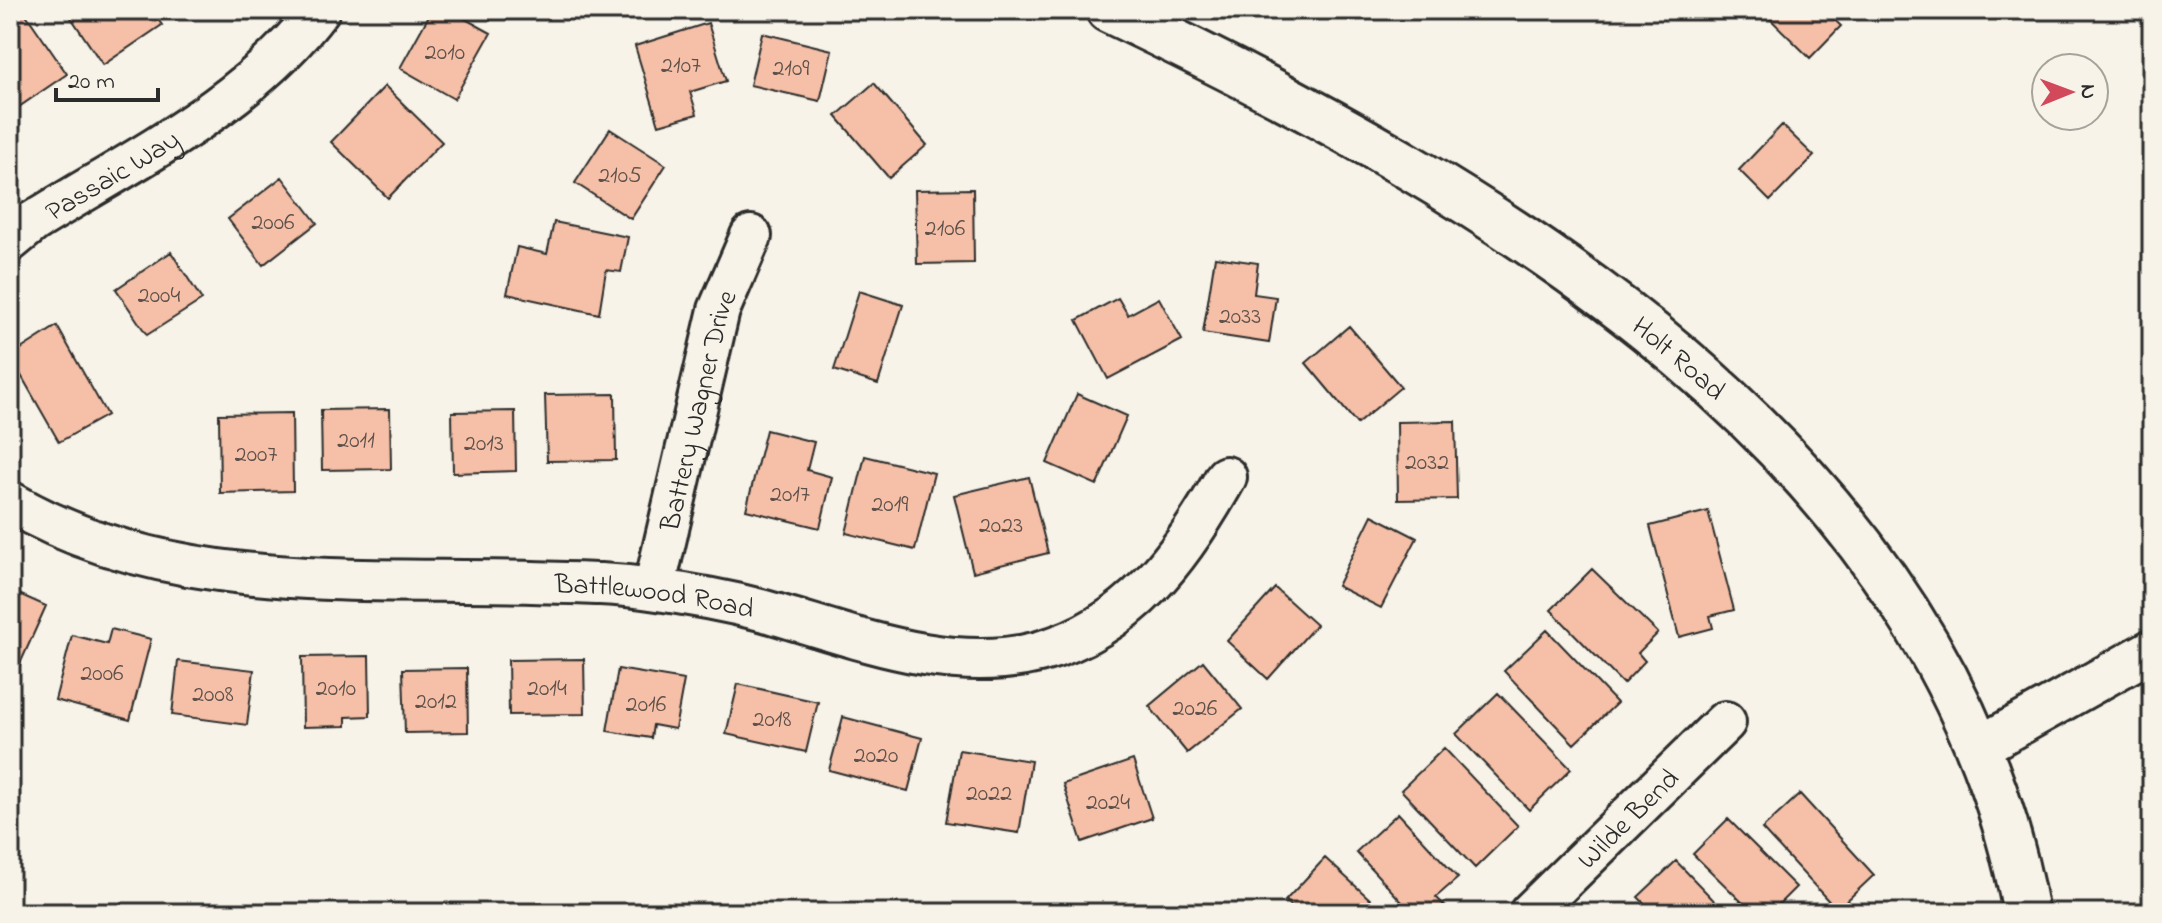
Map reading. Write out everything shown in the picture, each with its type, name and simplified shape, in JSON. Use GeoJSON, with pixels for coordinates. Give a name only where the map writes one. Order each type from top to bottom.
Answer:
{"type":"FeatureCollection","features":[{"type":"Feature","properties":{"kind":"street","name":"Passaic Way"},"geometry":{"type":"LineString","coordinates":[[10,241],[33,222],[244,87],[280,57],[319,10]]}},
{"type":"Feature","properties":{"kind":"street","name":"Holt Road"},"geometry":{"type":"LineString","coordinates":[[1109,10],[1280,96],[1474,207],[1596,290],[1672,351],[1801,471],[1858,539],[1924,636],[1979,747],[2004,824],[2026,913]]}},
{"type":"Feature","properties":{"kind":"street","name":"Battery Wagner Drive"},"geometry":{"type":"LineString","coordinates":[[654,589],[719,310],[751,236]]}},
{"type":"Feature","properties":{"kind":"street","name":"Battlewood Road"},"geometry":{"type":"LineString","coordinates":[[10,502],[95,541],[141,556],[192,567],[280,576],[624,585],[756,609],[935,656],[968,660],[1037,652],[1074,640],[1145,591],[1193,537],[1226,477]]}},
{"type":"Feature","properties":{"kind":"street"},"geometry":{"type":"LineString","coordinates":[[1979,747],[2152,650]]}},
{"type":"Feature","properties":{"kind":"street","name":"Wilde Bend"},"geometry":{"type":"LineString","coordinates":[[1530,913],[1725,722]]}},
{"type":"Feature","properties":{"kind":"building"},"geometry":{"type":"Polygon","coordinates":[[[23,10],[67,74],[10,113],[10,17],[23,10]]]}},
{"type":"Feature","properties":{"kind":"building"},"geometry":{"type":"Polygon","coordinates":[[[66,10],[151,10],[162,25],[103,65],[66,10]]]}},
{"type":"Feature","properties":{"kind":"building"},"geometry":{"type":"Polygon","coordinates":[[[432,10],[449,10],[491,33],[454,99],[400,68],[432,10]]]}},
{"type":"Feature","properties":{"kind":"building"},"geometry":{"type":"Polygon","coordinates":[[[1761,10],[1824,10],[1841,26],[1810,58],[1761,10]]]}},
{"type":"Feature","properties":{"kind":"building"},"geometry":{"type":"Polygon","coordinates":[[[708,23],[726,81],[690,92],[697,114],[659,125],[635,46],[708,23]]]}},
{"type":"Feature","properties":{"kind":"building"},"geometry":{"type":"Polygon","coordinates":[[[762,33],[832,50],[820,101],[750,85],[762,33]]]}},
{"type":"Feature","properties":{"kind":"building"},"geometry":{"type":"Polygon","coordinates":[[[874,83],[927,145],[889,178],[836,116],[874,83]]]}},
{"type":"Feature","properties":{"kind":"building"},"geometry":{"type":"Polygon","coordinates":[[[385,86],[442,142],[388,198],[331,142],[385,86]]]}},
{"type":"Feature","properties":{"kind":"building"},"geometry":{"type":"Polygon","coordinates":[[[1782,125],[1814,156],[1770,201],[1739,170],[1782,125]]]}},
{"type":"Feature","properties":{"kind":"building"},"geometry":{"type":"Polygon","coordinates":[[[610,129],[666,165],[631,219],[575,183],[610,129]]]}},
{"type":"Feature","properties":{"kind":"building"},"geometry":{"type":"Polygon","coordinates":[[[282,177],[317,223],[263,265],[228,219],[282,177]]]}},
{"type":"Feature","properties":{"kind":"building"},"geometry":{"type":"Polygon","coordinates":[[[973,189],[974,263],[917,264],[915,190],[973,189]]]}},
{"type":"Feature","properties":{"kind":"building"},"geometry":{"type":"Polygon","coordinates":[[[554,222],[628,237],[621,272],[606,270],[599,314],[507,294],[517,247],[547,254],[554,222]]]}},
{"type":"Feature","properties":{"kind":"building"},"geometry":{"type":"Polygon","coordinates":[[[171,252],[202,300],[147,335],[116,289],[171,252]]]}},
{"type":"Feature","properties":{"kind":"building"},"geometry":{"type":"Polygon","coordinates":[[[1215,257],[1258,263],[1254,294],[1276,297],[1269,343],[1203,333],[1215,257]]]}},
{"type":"Feature","properties":{"kind":"building"},"geometry":{"type":"Polygon","coordinates":[[[859,291],[903,305],[878,384],[834,370],[859,291]]]}},
{"type":"Feature","properties":{"kind":"building"},"geometry":{"type":"Polygon","coordinates":[[[1118,298],[1128,315],[1159,298],[1182,340],[1108,379],[1077,320],[1118,298]]]}},
{"type":"Feature","properties":{"kind":"building"},"geometry":{"type":"Polygon","coordinates":[[[57,326],[107,415],[59,442],[10,356],[57,326]]]}},
{"type":"Feature","properties":{"kind":"building"},"geometry":{"type":"Polygon","coordinates":[[[1349,326],[1401,387],[1357,424],[1306,363],[1349,326]]]}},
{"type":"Feature","properties":{"kind":"building"},"geometry":{"type":"Polygon","coordinates":[[[615,394],[616,460],[547,461],[545,395],[615,394]]]}},
{"type":"Feature","properties":{"kind":"building"},"geometry":{"type":"Polygon","coordinates":[[[1077,394],[1127,416],[1097,485],[1047,463],[1077,394]]]}},
{"type":"Feature","properties":{"kind":"building"},"geometry":{"type":"Polygon","coordinates":[[[390,409],[391,469],[322,470],[321,410],[390,409]]]}},
{"type":"Feature","properties":{"kind":"building"},"geometry":{"type":"Polygon","coordinates":[[[515,411],[516,471],[453,473],[452,412],[515,411]]]}},
{"type":"Feature","properties":{"kind":"building"},"geometry":{"type":"Polygon","coordinates":[[[292,413],[293,491],[220,493],[219,414],[292,413]]]}},
{"type":"Feature","properties":{"kind":"building"},"geometry":{"type":"Polygon","coordinates":[[[1455,421],[1457,499],[1398,500],[1397,422],[1455,421]]]}},
{"type":"Feature","properties":{"kind":"building"},"geometry":{"type":"Polygon","coordinates":[[[766,430],[814,442],[807,470],[832,477],[820,528],[746,510],[766,430]]]}},
{"type":"Feature","properties":{"kind":"building"},"geometry":{"type":"Polygon","coordinates":[[[865,456],[934,473],[915,550],[846,533],[865,456]]]}},
{"type":"Feature","properties":{"kind":"building"},"geometry":{"type":"Polygon","coordinates":[[[1029,477],[1048,553],[973,572],[954,495],[1029,477]]]}},
{"type":"Feature","properties":{"kind":"building"},"geometry":{"type":"Polygon","coordinates":[[[1708,511],[1734,610],[1710,616],[1713,628],[1679,637],[1650,526],[1708,511]]]}},
{"type":"Feature","properties":{"kind":"building"},"geometry":{"type":"Polygon","coordinates":[[[1372,515],[1417,538],[1381,608],[1337,586],[1372,515]]]}},
{"type":"Feature","properties":{"kind":"building"},"geometry":{"type":"Polygon","coordinates":[[[1592,569],[1658,633],[1638,653],[1645,661],[1623,684],[1551,610],[1592,569]]]}},
{"type":"Feature","properties":{"kind":"building"},"geometry":{"type":"Polygon","coordinates":[[[1275,588],[1316,625],[1268,679],[1227,641],[1275,588]]]}},
{"type":"Feature","properties":{"kind":"building"},"geometry":{"type":"Polygon","coordinates":[[[10,590],[46,606],[11,684],[10,683],[10,590]]]}},
{"type":"Feature","properties":{"kind":"building"},"geometry":{"type":"Polygon","coordinates":[[[111,629],[151,639],[130,720],[55,700],[72,635],[107,644],[111,629]]]}},
{"type":"Feature","properties":{"kind":"building"},"geometry":{"type":"Polygon","coordinates":[[[1547,630],[1617,703],[1574,744],[1504,671],[1547,630]]]}},
{"type":"Feature","properties":{"kind":"building"},"geometry":{"type":"Polygon","coordinates":[[[369,656],[370,716],[346,717],[346,726],[303,727],[302,657],[369,656]]]}},
{"type":"Feature","properties":{"kind":"building"},"geometry":{"type":"Polygon","coordinates":[[[584,659],[585,714],[509,715],[508,660],[584,659]]]}},
{"type":"Feature","properties":{"kind":"building"},"geometry":{"type":"Polygon","coordinates":[[[178,661],[254,670],[247,725],[172,715],[178,661]]]}},
{"type":"Feature","properties":{"kind":"building"},"geometry":{"type":"Polygon","coordinates":[[[1203,661],[1242,709],[1187,753],[1149,706],[1203,661]]]}},
{"type":"Feature","properties":{"kind":"building"},"geometry":{"type":"Polygon","coordinates":[[[467,668],[468,732],[405,733],[403,669],[467,668]]]}},
{"type":"Feature","properties":{"kind":"building"},"geometry":{"type":"Polygon","coordinates":[[[618,669],[684,680],[675,729],[653,725],[651,738],[607,731],[618,669]]]}},
{"type":"Feature","properties":{"kind":"building"},"geometry":{"type":"Polygon","coordinates":[[[738,684],[818,702],[806,752],[726,734],[738,684]]]}},
{"type":"Feature","properties":{"kind":"building"},"geometry":{"type":"Polygon","coordinates":[[[1498,693],[1571,769],[1529,810],[1456,734],[1498,693]]]}},
{"type":"Feature","properties":{"kind":"building"},"geometry":{"type":"Polygon","coordinates":[[[843,717],[922,738],[908,791],[829,770],[843,717]]]}},
{"type":"Feature","properties":{"kind":"building"},"geometry":{"type":"Polygon","coordinates":[[[1444,748],[1518,826],[1475,868],[1401,790],[1444,748]]]}},
{"type":"Feature","properties":{"kind":"building"},"geometry":{"type":"Polygon","coordinates":[[[959,750],[1031,761],[1019,833],[946,822],[959,750]]]}},
{"type":"Feature","properties":{"kind":"building"},"geometry":{"type":"Polygon","coordinates":[[[1133,760],[1152,818],[1082,842],[1063,784],[1133,760]]]}},
{"type":"Feature","properties":{"kind":"building"},"geometry":{"type":"Polygon","coordinates":[[[1800,794],[1874,875],[1837,910],[1762,829],[1800,794]]]}},
{"type":"Feature","properties":{"kind":"building"},"geometry":{"type":"Polygon","coordinates":[[[1398,813],[1458,878],[1436,897],[1446,907],[1439,913],[1412,913],[1356,852],[1398,813]]]}},
{"type":"Feature","properties":{"kind":"building"},"geometry":{"type":"Polygon","coordinates":[[[1728,819],[1796,887],[1770,913],[1753,913],[1693,854],[1728,819]]]}},
{"type":"Feature","properties":{"kind":"building"},"geometry":{"type":"Polygon","coordinates":[[[1325,858],[1385,913],[1298,913],[1285,901],[1325,858]]]}},
{"type":"Feature","properties":{"kind":"building"},"geometry":{"type":"Polygon","coordinates":[[[1676,861],[1726,913],[1654,913],[1638,897],[1676,861]]]}}]}
